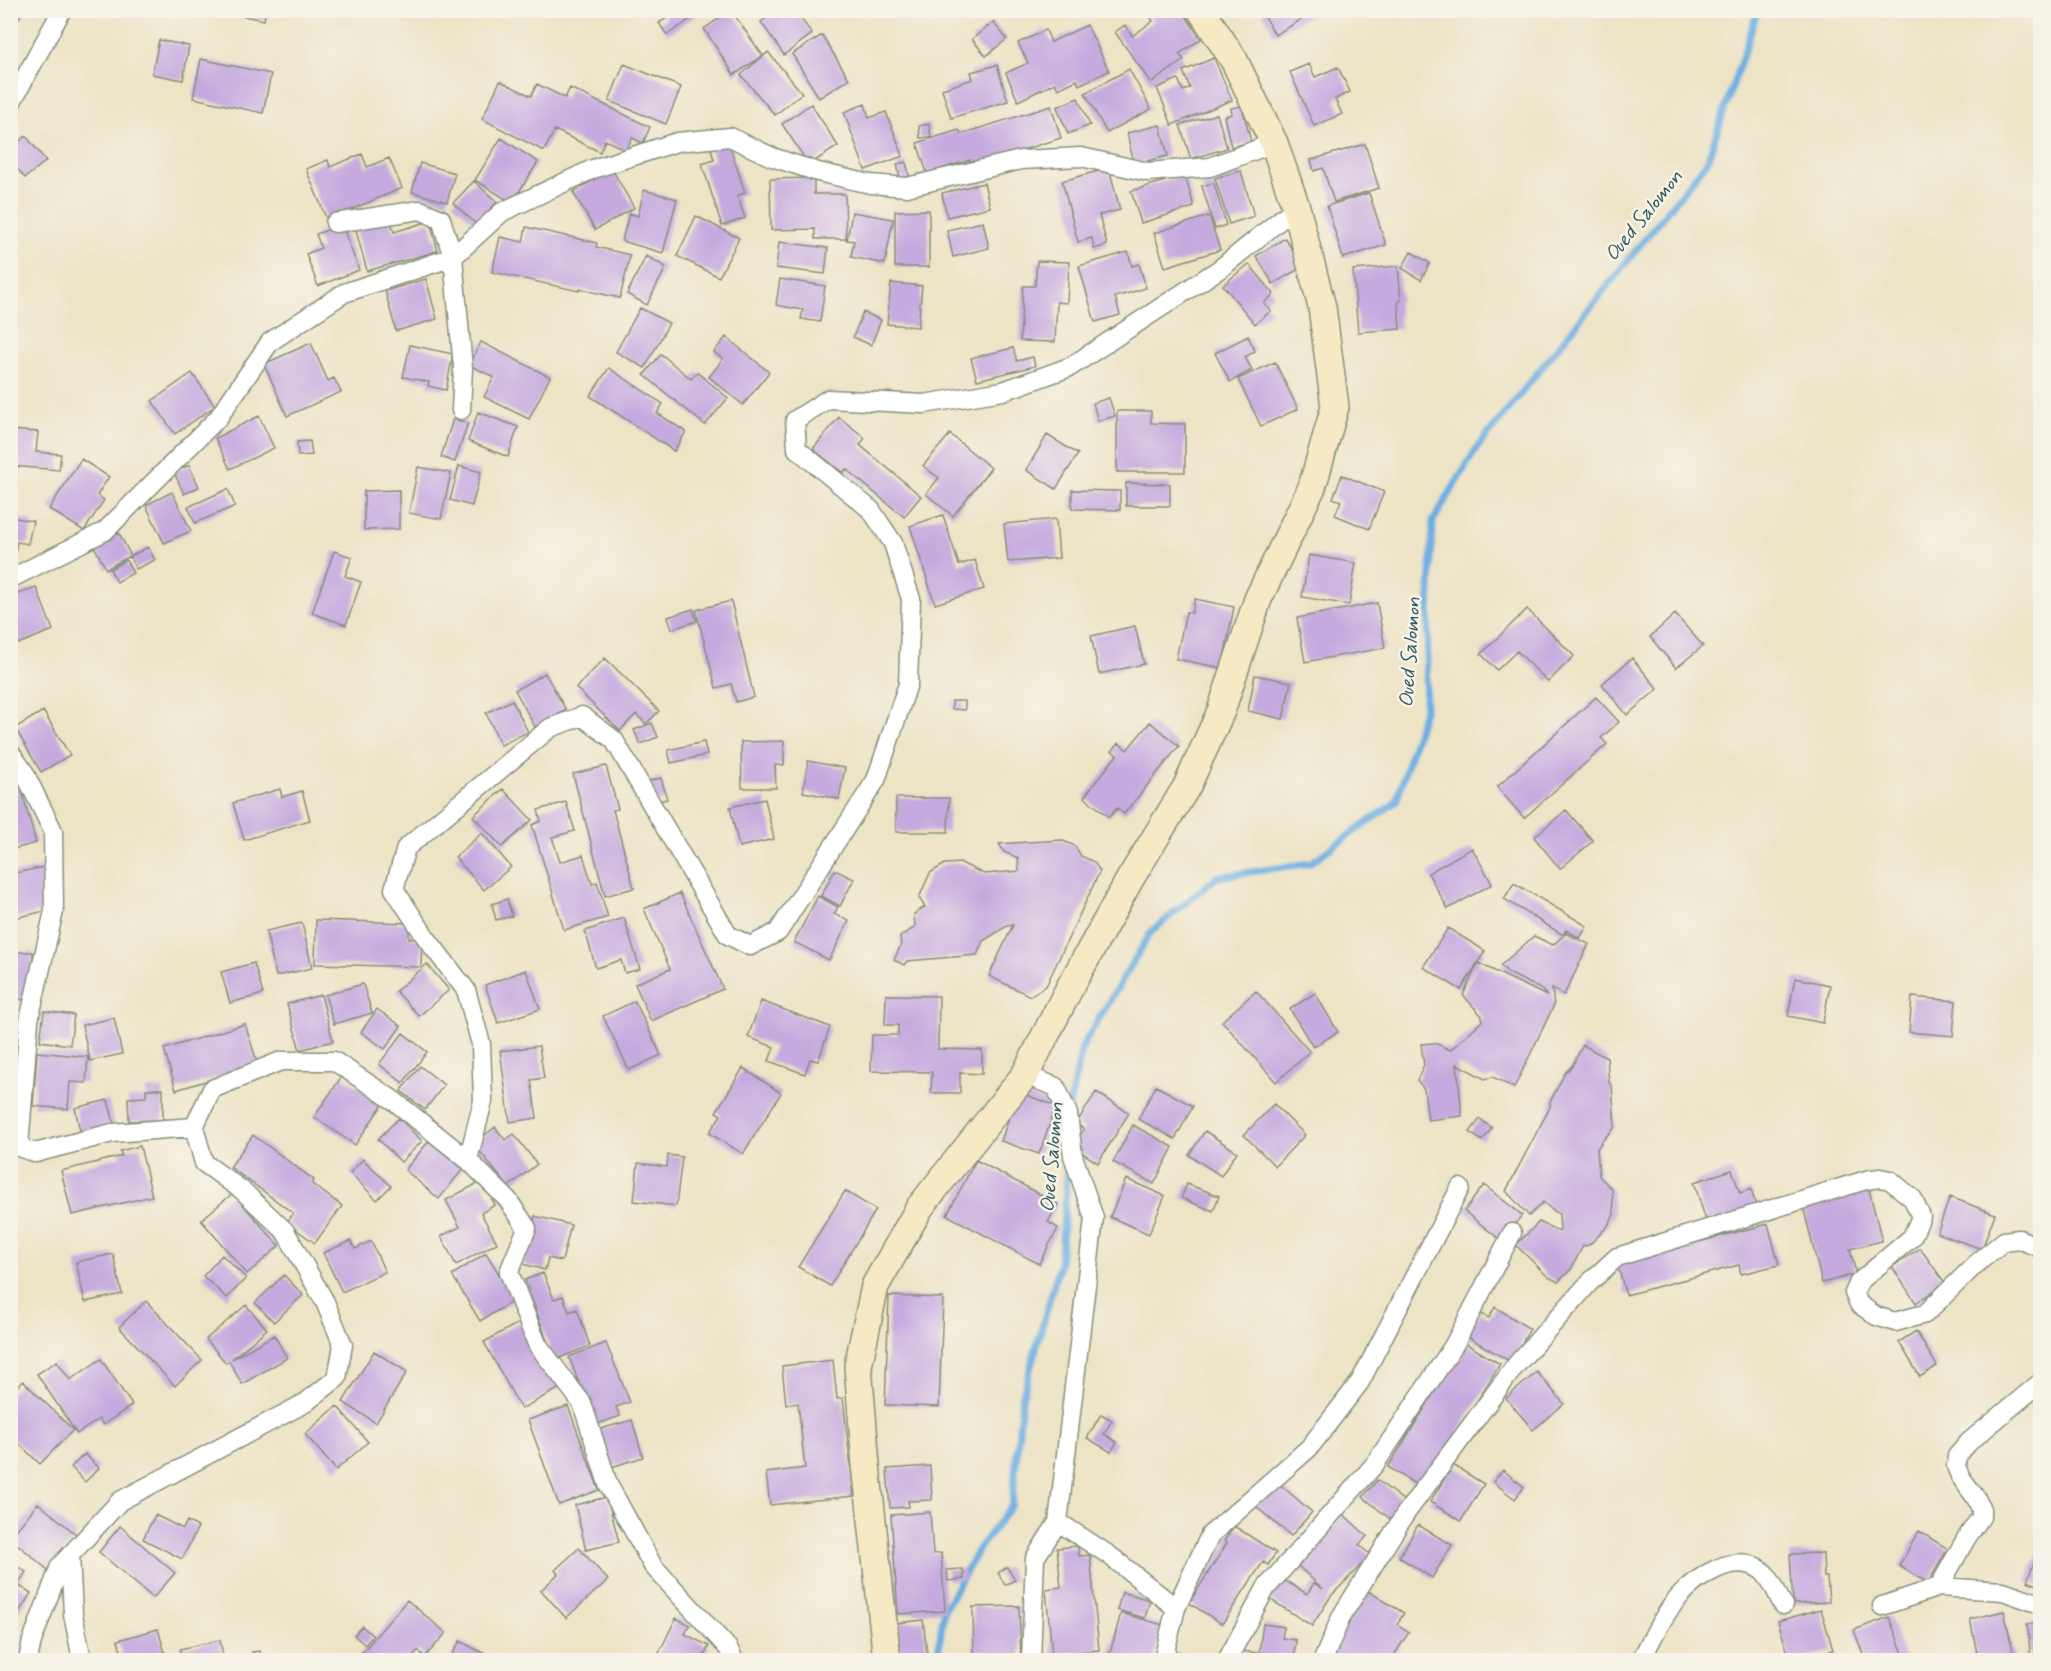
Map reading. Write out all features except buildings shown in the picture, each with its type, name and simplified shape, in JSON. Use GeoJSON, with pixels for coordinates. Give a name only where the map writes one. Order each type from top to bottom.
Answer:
{"type":"FeatureCollection","features":[{"type":"Feature","properties":{"kind":"street"},"geometry":{"type":"LineString","coordinates":[[10,105],[62,10]]}},
{"type":"Feature","properties":{"kind":"street"},"geometry":{"type":"LineString","coordinates":[[887,1660],[858,1365],[875,1286],[920,1207],[1025,1076],[1070,987],[1187,786],[1221,711],[1258,599],[1312,487],[1335,407],[1322,307],[1296,207],[1274,143],[1234,60],[1201,10]]}},
{"type":"Feature","properties":{"kind":"street"},"geometry":{"type":"LineString","coordinates":[[10,579],[105,531],[218,418],[270,342],[344,293],[453,257],[502,212],[593,169],[677,142],[730,137],[772,157],[818,172],[870,184],[907,187],[1021,160],[1081,157],[1148,172],[1210,167],[1274,143]]}},
{"type":"Feature","properties":{"kind":"street"},"geometry":{"type":"LineString","coordinates":[[468,1160],[483,1101],[481,1044],[466,990],[427,939],[394,889],[406,848],[550,728],[582,716],[614,740],[728,935],[750,946],[778,932],[876,780],[908,684],[911,599],[892,543],[871,510],[797,449],[795,420],[828,399],[924,404],[1003,391],[1070,367],[1221,268],[1296,207]]}},
{"type":"Feature","properties":{"kind":"street"},"geometry":{"type":"LineString","coordinates":[[335,223],[420,210],[441,219],[453,257],[463,368],[461,410]]}},
{"type":"Feature","properties":{"kind":"street"},"geometry":{"type":"LineString","coordinates":[[10,752],[24,772],[53,831],[54,911],[29,1020],[19,1147],[35,1153],[112,1133],[194,1127]]}},
{"type":"Feature","properties":{"kind":"street"},"geometry":{"type":"LineString","coordinates":[[28,1660],[32,1641],[60,1566],[120,1501],[305,1403],[337,1378],[343,1346],[325,1302],[285,1231],[243,1191],[204,1163],[194,1127],[212,1089],[281,1061],[334,1060],[393,1100],[468,1160],[508,1200],[527,1228],[509,1272],[537,1344],[582,1403],[608,1484],[652,1566],[728,1648],[734,1660]]}},
{"type":"Feature","properties":{"kind":"street"},"geometry":{"type":"LineString","coordinates":[[1025,1076],[1056,1087],[1068,1114],[1073,1156],[1094,1218],[1058,1522],[1035,1558],[1031,1660]]}},
{"type":"Feature","properties":{"kind":"street"},"geometry":{"type":"LineString","coordinates":[[1323,1660],[1342,1615],[1406,1513],[1516,1365],[1589,1282],[1617,1257],[1866,1180],[1880,1178],[1890,1180],[1913,1199],[1921,1217],[1912,1237],[1859,1282],[1854,1293],[1859,1304],[1876,1316],[1895,1322],[1924,1314],[1976,1264],[2004,1241],[2019,1239],[2040,1248]]}},
{"type":"Feature","properties":{"kind":"street"},"geometry":{"type":"LineString","coordinates":[[1163,1660],[1176,1608],[1210,1536],[1309,1448],[1360,1383],[1460,1188]]}},
{"type":"Feature","properties":{"kind":"street"},"geometry":{"type":"LineString","coordinates":[[1227,1660],[1266,1588],[1375,1464],[1454,1345],[1512,1233]]}},
{"type":"Feature","properties":{"kind":"street"},"geometry":{"type":"LineString","coordinates":[[1940,1587],[1967,1537],[1981,1517],[1981,1509],[1976,1498],[1960,1476],[1956,1466],[1958,1456],[1969,1442],[2040,1383]]}},
{"type":"Feature","properties":{"kind":"street"},"geometry":{"type":"LineString","coordinates":[[1058,1522],[1109,1556],[1176,1608]]}},
{"type":"Feature","properties":{"kind":"street"},"geometry":{"type":"LineString","coordinates":[[70,1555],[73,1614],[82,1660]]}},
{"type":"Feature","properties":{"kind":"street"},"geometry":{"type":"LineString","coordinates":[[1641,1660],[1659,1626],[1679,1597],[1702,1577],[1719,1568],[1732,1564],[1746,1564],[1759,1568],[1783,1605]]}},
{"type":"Feature","properties":{"kind":"street"},"geometry":{"type":"LineString","coordinates":[[1882,1606],[1940,1587],[2003,1591],[2040,1604]]}},
{"type":"Feature","properties":{"kind":"waterway","name":"Oued Salomon"},"geometry":{"type":"LineString","coordinates":[[1069,1106],[1082,1047],[1151,932],[1217,877],[1310,863],[1396,802],[1425,707],[1433,521],[1477,448],[1707,162],[1758,10]]}},
{"type":"Feature","properties":{"kind":"waterway","name":"Oued Salomon"},"geometry":{"type":"LineString","coordinates":[[937,1660],[944,1610],[979,1548],[1012,1505],[1022,1398],[1060,1263],[1067,1159]]}}]}
